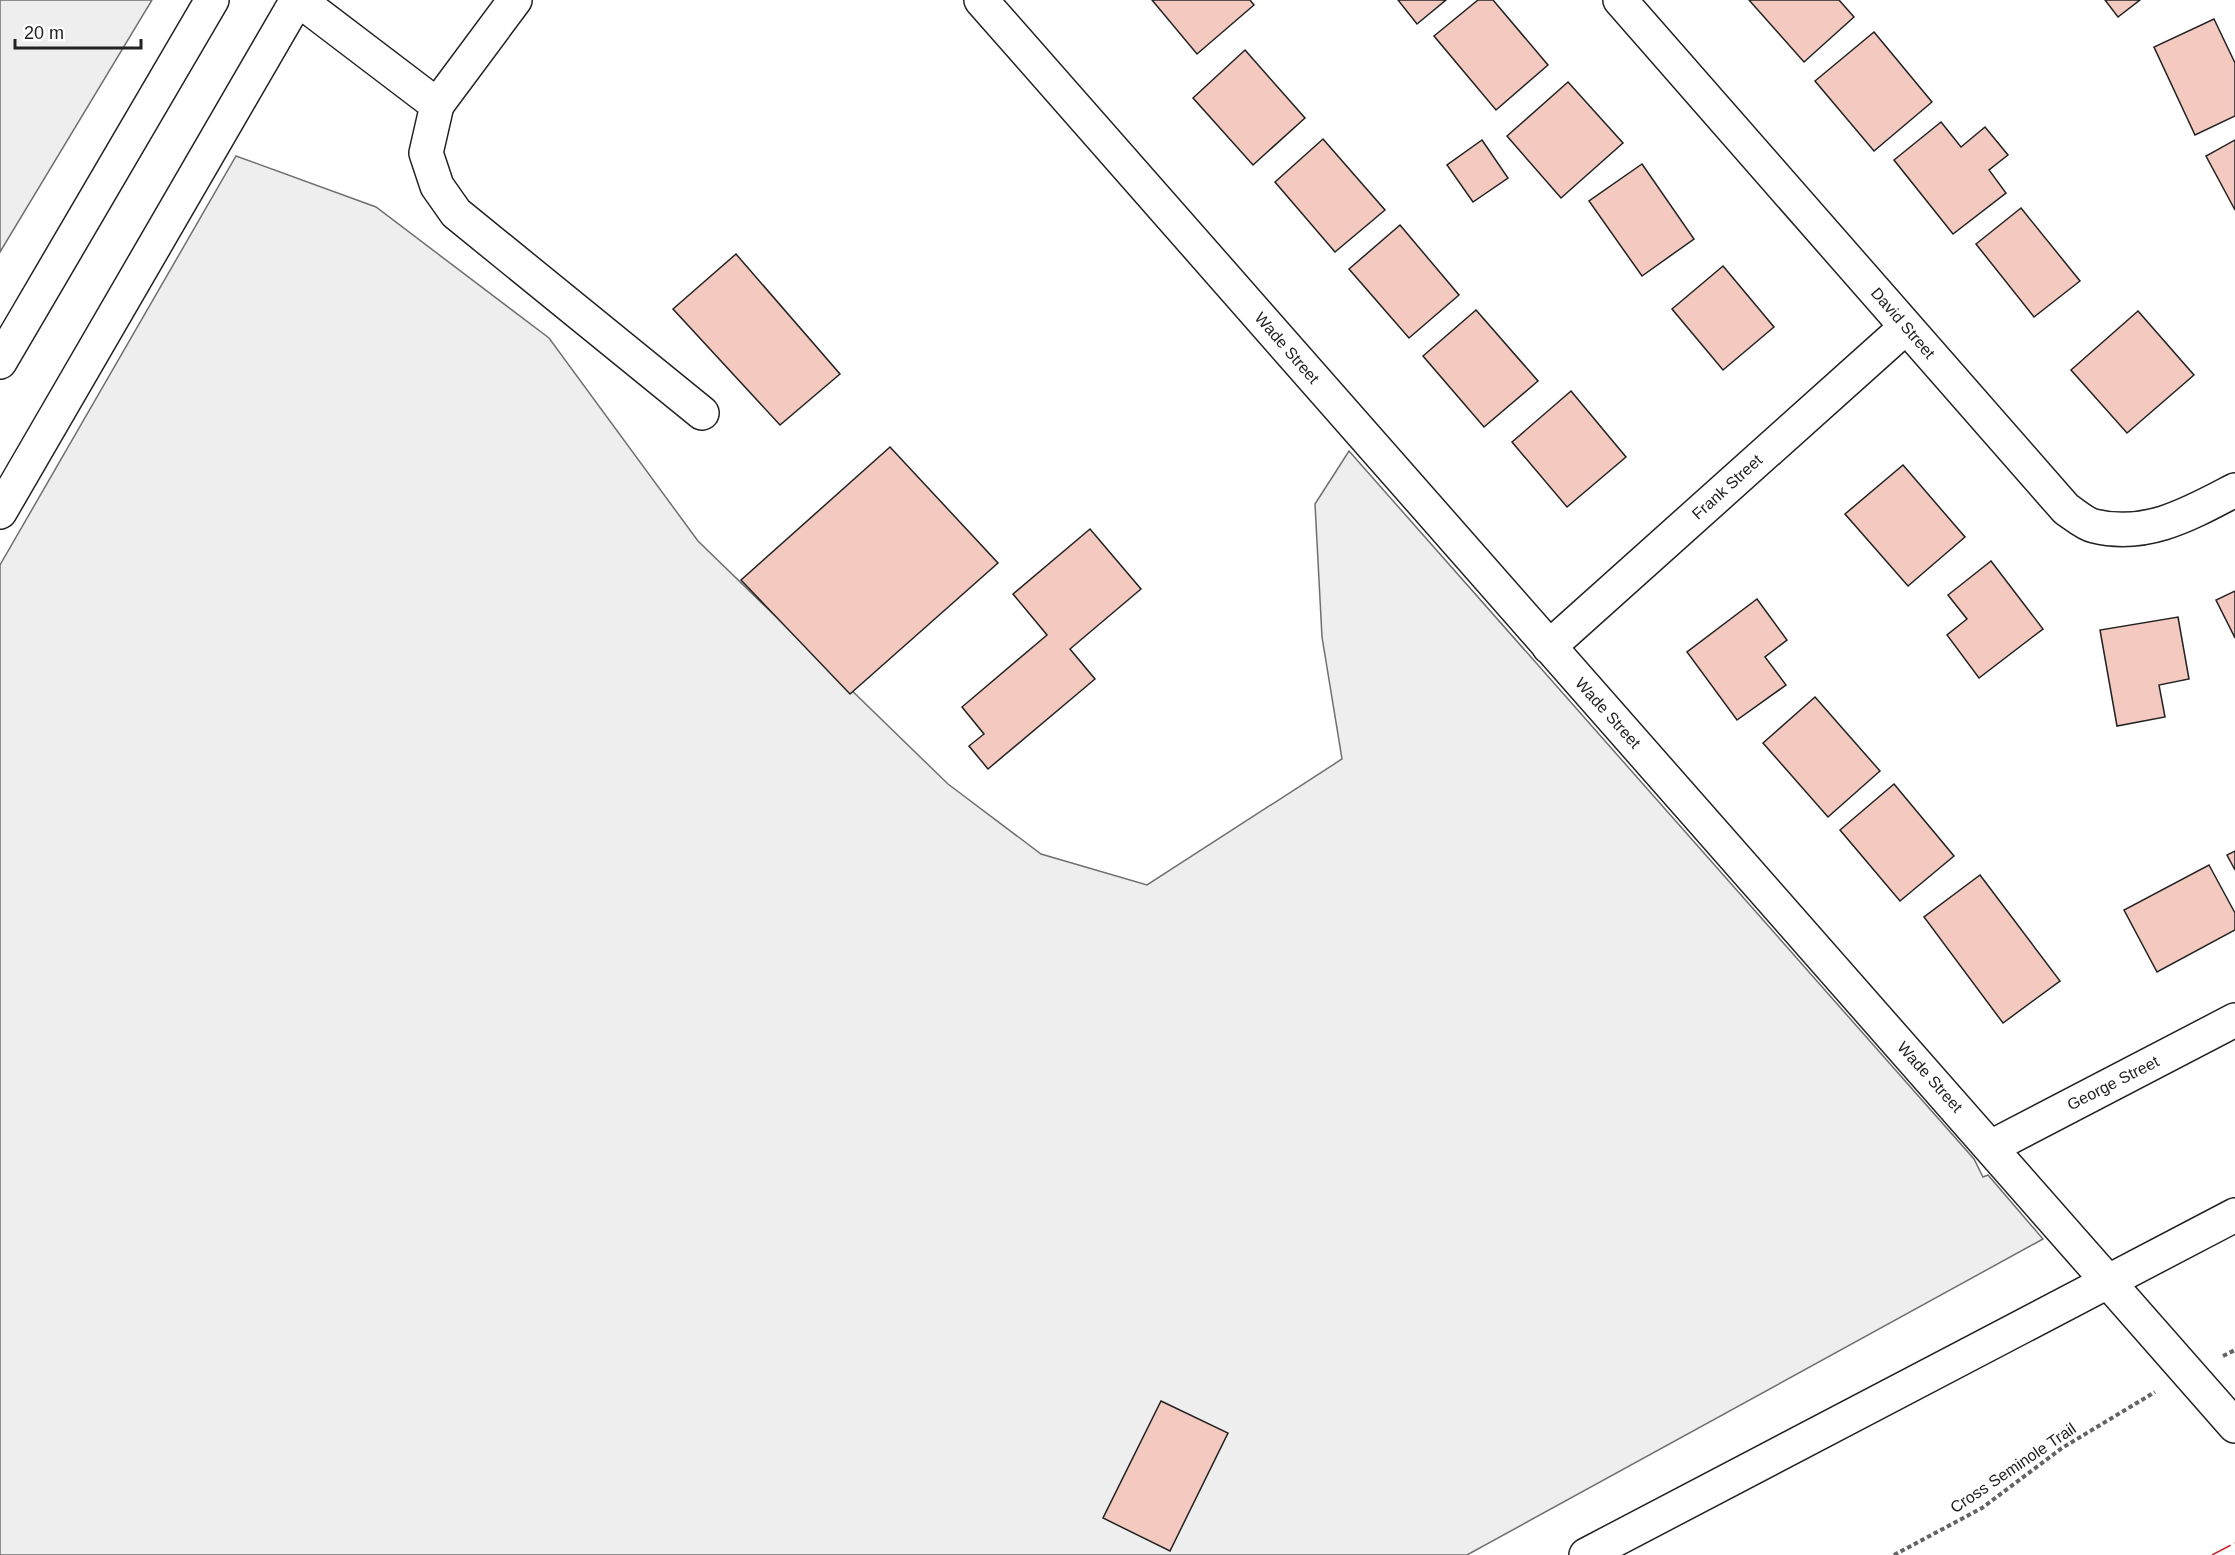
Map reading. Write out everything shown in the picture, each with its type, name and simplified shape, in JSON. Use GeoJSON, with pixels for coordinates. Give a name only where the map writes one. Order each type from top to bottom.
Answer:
{"type":"FeatureCollection","features":[{"type":"Feature","properties":{"kind":"street"},"geometry":{"type":"LineString","coordinates":[[0,362],[212,0]]}},
{"type":"Feature","properties":{"kind":"street"},"geometry":{"type":"LineString","coordinates":[[0,512],[298,0],[437,105]]}},
{"type":"Feature","properties":{"kind":"street"},"geometry":{"type":"LineString","coordinates":[[515,0],[437,105],[426,153],[437,186],[456,213],[702,413]]}},
{"type":"Feature","properties":{"kind":"street","name":"Wade Street"},"geometry":{"type":"LineString","coordinates":[[981,0],[2235,1426]]}},
{"type":"Feature","properties":{"kind":"street","name":"David Street"},"geometry":{"type":"LineString","coordinates":[[1620,0],[2066,509],[2092,526],[2128,529],[2176,521],[2235,490]]}},
{"type":"Feature","properties":{"kind":"street","name":"Frank Street"},"geometry":{"type":"LineString","coordinates":[[1549,647],[1906,327]]}},
{"type":"Feature","properties":{"kind":"street","name":"George Street"},"geometry":{"type":"LineString","coordinates":[[1991,1147],[2235,1020]]}},
{"type":"Feature","properties":{"kind":"street"},"geometry":{"type":"LineString","coordinates":[[1586,1555],[2235,1215]]}},
{"type":"Feature","properties":{"kind":"path","name":"Cross Seminole Trail"},"geometry":{"type":"LineString","coordinates":[[1894,1555],[1982,1508],[2062,1448],[2143,1399]]}},
{"type":"Feature","properties":{"kind":"shaded area"},"geometry":{"type":"Polygon","coordinates":[[[0,0],[152,0],[0,252],[0,0]]]}},
{"type":"Feature","properties":{"kind":"shaded area"},"geometry":{"type":"Polygon","coordinates":[[[236,156],[376,207],[549,338],[698,541],[948,784],[1041,854],[1147,885],[1342,759],[1322,637],[1315,504],[1349,451],[1974,1159],[1983,1177],[1988,1175],[2043,1239],[1467,1555],[0,1555],[0,565],[236,156]]]}},
{"type":"Feature","properties":{"kind":"building"},"geometry":{"type":"Polygon","coordinates":[[[1152,0],[1250,0],[1254,5],[1197,54],[1152,0]]]}},
{"type":"Feature","properties":{"kind":"building"},"geometry":{"type":"Polygon","coordinates":[[[1398,0],[1446,0],[1417,24],[1398,0]]]}},
{"type":"Feature","properties":{"kind":"building"},"geometry":{"type":"Polygon","coordinates":[[[1478,0],[1493,0],[1548,65],[1496,110],[1434,36],[1478,0]]]}},
{"type":"Feature","properties":{"kind":"building"},"geometry":{"type":"Polygon","coordinates":[[[1749,0],[1839,0],[1854,17],[1804,62],[1749,0]]]}},
{"type":"Feature","properties":{"kind":"building"},"geometry":{"type":"Polygon","coordinates":[[[2105,0],[2140,0],[2118,17],[2105,0]]]}},
{"type":"Feature","properties":{"kind":"building"},"geometry":{"type":"Polygon","coordinates":[[[2214,19],[2235,63],[2235,116],[2195,135],[2154,47],[2214,19]]]}},
{"type":"Feature","properties":{"kind":"building"},"geometry":{"type":"Polygon","coordinates":[[[1874,32],[1932,102],[1874,151],[1815,81],[1874,32]]]}},
{"type":"Feature","properties":{"kind":"building"},"geometry":{"type":"Polygon","coordinates":[[[1245,50],[1305,118],[1253,165],[1193,98],[1245,50]]]}},
{"type":"Feature","properties":{"kind":"building"},"geometry":{"type":"Polygon","coordinates":[[[1568,82],[1623,143],[1561,198],[1507,136],[1568,82]]]}},
{"type":"Feature","properties":{"kind":"building"},"geometry":{"type":"Polygon","coordinates":[[[1941,122],[1961,147],[1985,127],[2008,155],[1989,170],[2006,193],[1953,234],[1894,160],[1941,122]]]}},
{"type":"Feature","properties":{"kind":"building"},"geometry":{"type":"Polygon","coordinates":[[[1323,139],[1385,210],[1335,252],[1275,182],[1323,139]]]}},
{"type":"Feature","properties":{"kind":"building"},"geometry":{"type":"Polygon","coordinates":[[[1482,140],[1508,178],[1473,202],[1447,165],[1482,140]]]}},
{"type":"Feature","properties":{"kind":"building"},"geometry":{"type":"Polygon","coordinates":[[[2235,140],[2235,210],[2206,156],[2235,140]]]}},
{"type":"Feature","properties":{"kind":"building"},"geometry":{"type":"Polygon","coordinates":[[[1642,164],[1694,239],[1642,276],[1589,201],[1642,164]]]}},
{"type":"Feature","properties":{"kind":"building"},"geometry":{"type":"Polygon","coordinates":[[[2021,208],[2080,281],[2034,317],[1976,244],[2021,208]]]}},
{"type":"Feature","properties":{"kind":"building"},"geometry":{"type":"Polygon","coordinates":[[[1400,225],[1459,295],[1409,338],[1349,269],[1400,225]]]}},
{"type":"Feature","properties":{"kind":"building"},"geometry":{"type":"Polygon","coordinates":[[[736,254],[840,374],[780,425],[673,309],[736,254]]]}},
{"type":"Feature","properties":{"kind":"building"},"geometry":{"type":"Polygon","coordinates":[[[1723,266],[1774,327],[1723,370],[1672,309],[1723,266]]]}},
{"type":"Feature","properties":{"kind":"building"},"geometry":{"type":"Polygon","coordinates":[[[1476,310],[1538,381],[1484,427],[1423,356],[1476,310]]]}},
{"type":"Feature","properties":{"kind":"building"},"geometry":{"type":"Polygon","coordinates":[[[2138,311],[2194,375],[2127,433],[2071,370],[2138,311]]]}},
{"type":"Feature","properties":{"kind":"building"},"geometry":{"type":"Polygon","coordinates":[[[1571,391],[1626,457],[1567,507],[1512,442],[1571,391]]]}},
{"type":"Feature","properties":{"kind":"building"},"geometry":{"type":"Polygon","coordinates":[[[890,447],[998,563],[850,694],[741,580],[890,447]]]}},
{"type":"Feature","properties":{"kind":"building"},"geometry":{"type":"Polygon","coordinates":[[[1903,465],[1965,537],[1908,586],[1845,514],[1903,465]]]}},
{"type":"Feature","properties":{"kind":"building"},"geometry":{"type":"Polygon","coordinates":[[[1090,529],[1141,589],[1070,649],[1095,679],[988,769],[969,746],[984,734],[962,707],[1047,635],[1013,594],[1090,529]]]}},
{"type":"Feature","properties":{"kind":"building"},"geometry":{"type":"Polygon","coordinates":[[[1991,561],[2043,629],[1979,678],[1947,635],[1967,619],[1948,595],[1991,561]]]}},
{"type":"Feature","properties":{"kind":"building"},"geometry":{"type":"Polygon","coordinates":[[[2235,591],[2235,638],[2216,600],[2235,591]]]}},
{"type":"Feature","properties":{"kind":"building"},"geometry":{"type":"Polygon","coordinates":[[[1757,599],[1787,640],[1765,657],[1786,685],[1737,720],[1687,652],[1757,599]]]}},
{"type":"Feature","properties":{"kind":"building"},"geometry":{"type":"Polygon","coordinates":[[[2178,617],[2189,679],[2159,685],[2165,717],[2117,726],[2100,630],[2178,617]]]}},
{"type":"Feature","properties":{"kind":"building"},"geometry":{"type":"Polygon","coordinates":[[[1815,697],[1880,771],[1828,817],[1763,743],[1815,697]]]}},
{"type":"Feature","properties":{"kind":"building"},"geometry":{"type":"Polygon","coordinates":[[[1894,784],[1954,856],[1900,901],[1840,830],[1894,784]]]}},
{"type":"Feature","properties":{"kind":"building"},"geometry":{"type":"Polygon","coordinates":[[[2235,851],[2235,870],[2227,855],[2235,851]]]}},
{"type":"Feature","properties":{"kind":"building"},"geometry":{"type":"Polygon","coordinates":[[[2209,865],[2235,913],[2235,930],[2157,972],[2124,910],[2209,865]]]}},
{"type":"Feature","properties":{"kind":"building"},"geometry":{"type":"Polygon","coordinates":[[[1980,875],[2060,981],[2003,1023],[1924,917],[1980,875]]]}},
{"type":"Feature","properties":{"kind":"building"},"geometry":{"type":"Polygon","coordinates":[[[1161,1401],[1228,1433],[1170,1551],[1103,1518],[1161,1401]]]}},
{"type":"Feature","properties":{"kind":"power"},"geometry":{"type":"LineString","coordinates":[[2212,1555],[2235,1543]]}}]}
